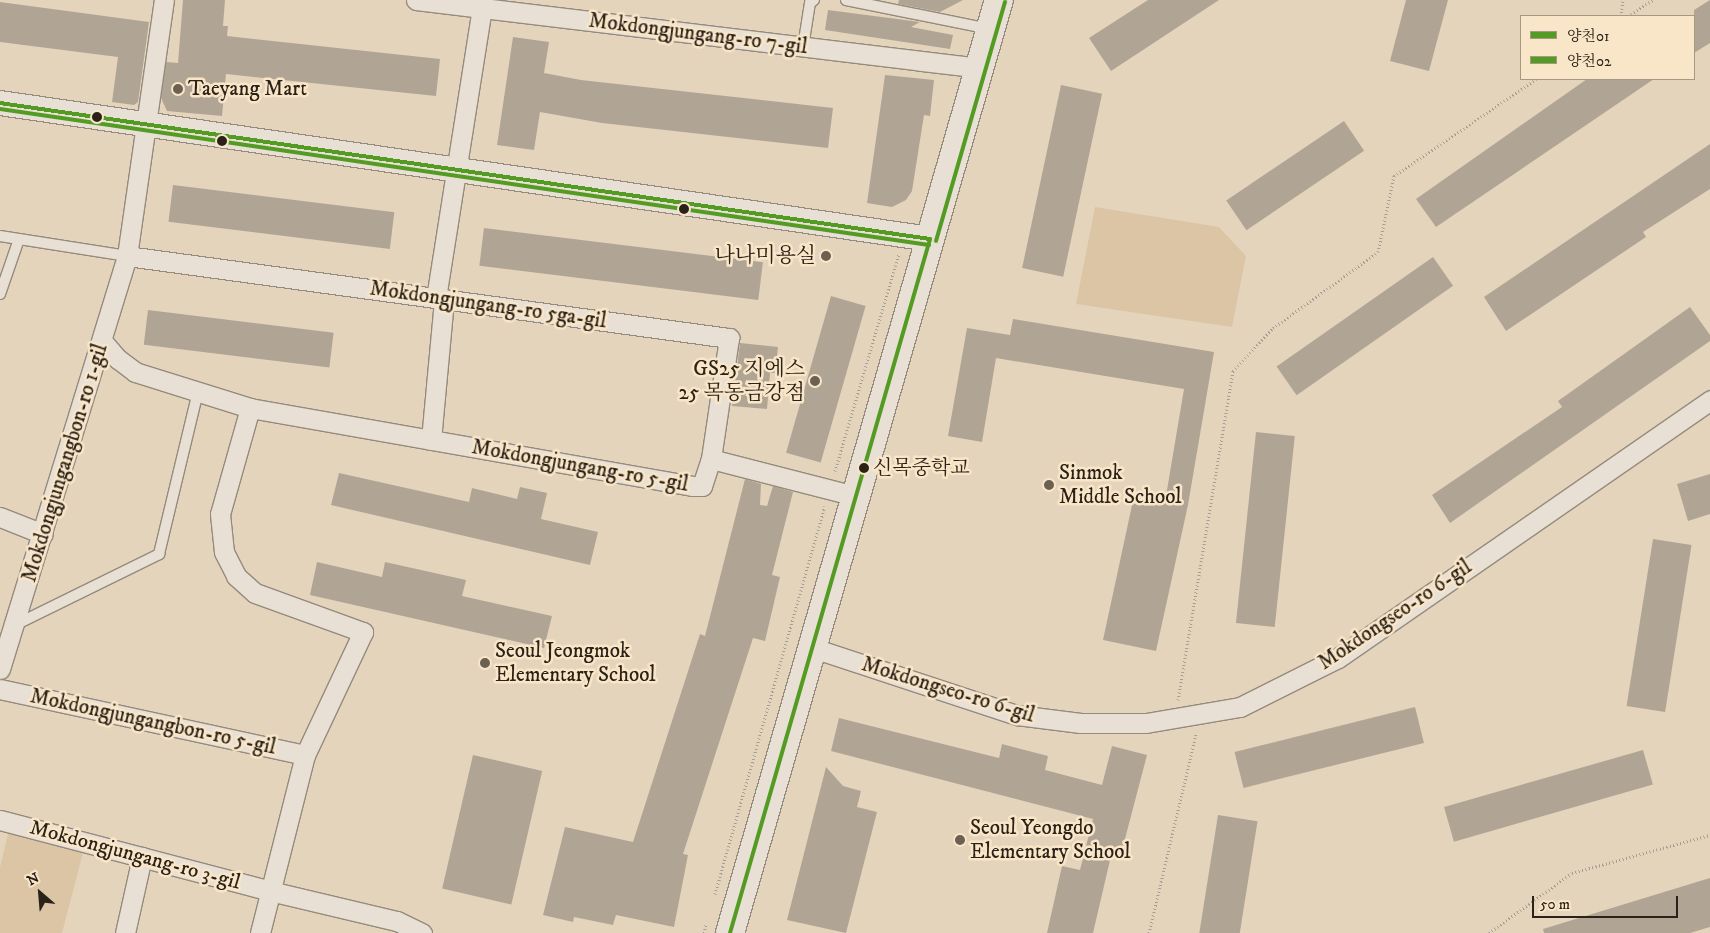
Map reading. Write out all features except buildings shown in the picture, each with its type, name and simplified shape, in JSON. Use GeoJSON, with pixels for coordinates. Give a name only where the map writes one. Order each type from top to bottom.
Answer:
{"type":"FeatureCollection","features":[{"type":"Feature","properties":{"kind":"main road"},"geometry":{"type":"LineString","coordinates":[[730,933],[813,648],[843,493],[917,237],[980,68],[999,0]]}},
{"type":"Feature","properties":{"kind":"street","name":"Mokdongjungangbon-ro 1-gil"},"geometry":{"type":"LineString","coordinates":[[0,662],[15,625],[103,342],[127,256],[164,0]]}},
{"type":"Feature","properties":{"kind":"street","name":"Mokdongjungang-ro 7-gil"},"geometry":{"type":"LineString","coordinates":[[416,0],[980,68]]}},
{"type":"Feature","properties":{"kind":"street"},"geometry":{"type":"LineString","coordinates":[[431,440],[440,299],[457,170],[482,8]]}},
{"type":"Feature","properties":{"kind":"street"},"geometry":{"type":"LineString","coordinates":[[0,103],[917,237]]}},
{"type":"Feature","properties":{"kind":"street","name":"Mokdongjungang-ro 5ga-gil"},"geometry":{"type":"LineString","coordinates":[[127,256],[729,338],[711,459]]}},
{"type":"Feature","properties":{"kind":"street","name":"Mokdongjungang-ro 5-gil"},"geometry":{"type":"LineString","coordinates":[[103,342],[135,372],[250,408],[692,486],[702,486],[711,459],[843,493]]}},
{"type":"Feature","properties":{"kind":"street","name":"Mokdongseo-ro 6-gil"},"geometry":{"type":"LineString","coordinates":[[813,648],[1017,715],[1080,723],[1175,719],[1200,716],[1240,707],[1338,658],[1710,400]]}},
{"type":"Feature","properties":{"kind":"street","name":"Mokdongjungang-ro 3-gil"},"geometry":{"type":"LineString","coordinates":[[250,408],[220,514],[224,552],[236,576],[255,593],[363,632],[305,755],[270,891]]}},
{"type":"Feature","properties":{"kind":"street"},"geometry":{"type":"LineString","coordinates":[[0,517],[43,534]]}},
{"type":"Feature","properties":{"kind":"street","name":"Mokdongjungangbon-ro 5-gil"},"geometry":{"type":"LineString","coordinates":[[0,689],[305,755]]}},
{"type":"Feature","properties":{"kind":"street","name":"Mokdongjungang-ro 3-gil"},"geometry":{"type":"LineString","coordinates":[[0,820],[422,933]]}},
{"type":"Feature","properties":{"kind":"street"},"geometry":{"type":"LineString","coordinates":[[125,933],[142,857]]}},
{"type":"Feature","properties":{"kind":"street"},"geometry":{"type":"LineString","coordinates":[[260,933],[270,891]]}},
{"type":"Feature","properties":{"kind":"lane"},"geometry":{"type":"LineString","coordinates":[[803,47],[810,2],[814,0]]}},
{"type":"Feature","properties":{"kind":"lane"},"geometry":{"type":"LineString","coordinates":[[846,0],[991,29]]}},
{"type":"Feature","properties":{"kind":"lane"},"geometry":{"type":"LineString","coordinates":[[0,236],[127,256]]}},
{"type":"Feature","properties":{"kind":"lane"},"geometry":{"type":"LineString","coordinates":[[0,294],[19,239]]}},
{"type":"Feature","properties":{"kind":"lane"},"geometry":{"type":"LineString","coordinates":[[15,625],[159,554],[198,392]]}},
{"type":"Feature","properties":{"kind":"path"},"geometry":{"type":"LineString","coordinates":[[1621,15],[1623,0]]}},
{"type":"Feature","properties":{"kind":"path"},"geometry":{"type":"LineString","coordinates":[[1630,15],[1653,0]]}},
{"type":"Feature","properties":{"kind":"path"},"geometry":{"type":"LineString","coordinates":[[1175,719],[1233,372],[1273,328],[1378,252],[1394,176],[1535,80]]}},
{"type":"Feature","properties":{"kind":"path"},"geometry":{"type":"LineString","coordinates":[[712,904],[843,493],[917,237]]}},
{"type":"Feature","properties":{"kind":"path"},"geometry":{"type":"LineString","coordinates":[[1149,933],[1200,716]]}},
{"type":"Feature","properties":{"kind":"path"},"geometry":{"type":"LineString","coordinates":[[1491,933],[1572,873],[1710,835]]}},
{"type":"Feature","properties":{"kind":"path"},"geometry":{"type":"LineString","coordinates":[[704,933],[709,914]]}},
{"type":"Feature","properties":{"kind":"shaded area"},"geometry":{"type":"Polygon","coordinates":[[[1095,207],[1219,227],[1246,256],[1232,327],[1076,304],[1095,207]]]}},
{"type":"Feature","properties":{"kind":"shaded area"},"geometry":{"type":"Polygon","coordinates":[[[9,830],[84,849],[62,933],[0,933],[0,867],[9,830]]]}},
{"type":"Feature","properties":{"kind":"transit line","name":"양천02"},"geometry":{"type":"LineString","coordinates":[[936,241],[1005,2]]}},
{"type":"Feature","properties":{"kind":"transit line","name":"양천01"},"geometry":{"type":"LineString","coordinates":[[0,103],[930,239]]}},
{"type":"Feature","properties":{"kind":"transit line","name":"양천02"},"geometry":{"type":"LineString","coordinates":[[0,109],[929,245]]}},
{"type":"Feature","properties":{"kind":"transit line","name":"양천01"},"geometry":{"type":"LineString","coordinates":[[730,933],[930,239]]}},
{"type":"Feature","properties":{"kind":"place","name":"Taeyang Mart"},"geometry":{"type":"Point","coordinates":[178,89]}},
{"type":"Feature","properties":{"kind":"place","name":"나나미용실"},"geometry":{"type":"Point","coordinates":[826,256]}},
{"type":"Feature","properties":{"kind":"place","name":"GS25 지에스 25 목동금강점"},"geometry":{"type":"Point","coordinates":[815,381]}},
{"type":"Feature","properties":{"kind":"place","name":"신목중학교"},"geometry":{"type":"Point","coordinates":[864,468]}},
{"type":"Feature","properties":{"kind":"place","name":"Sinmok Middle School"},"geometry":{"type":"Point","coordinates":[1049,485]}},
{"type":"Feature","properties":{"kind":"place","name":"Seoul Jeongmok Elementary School"},"geometry":{"type":"Point","coordinates":[485,663]}},
{"type":"Feature","properties":{"kind":"place","name":"Seoul Yeongdo Elementary School"},"geometry":{"type":"Point","coordinates":[960,840]}}]}
